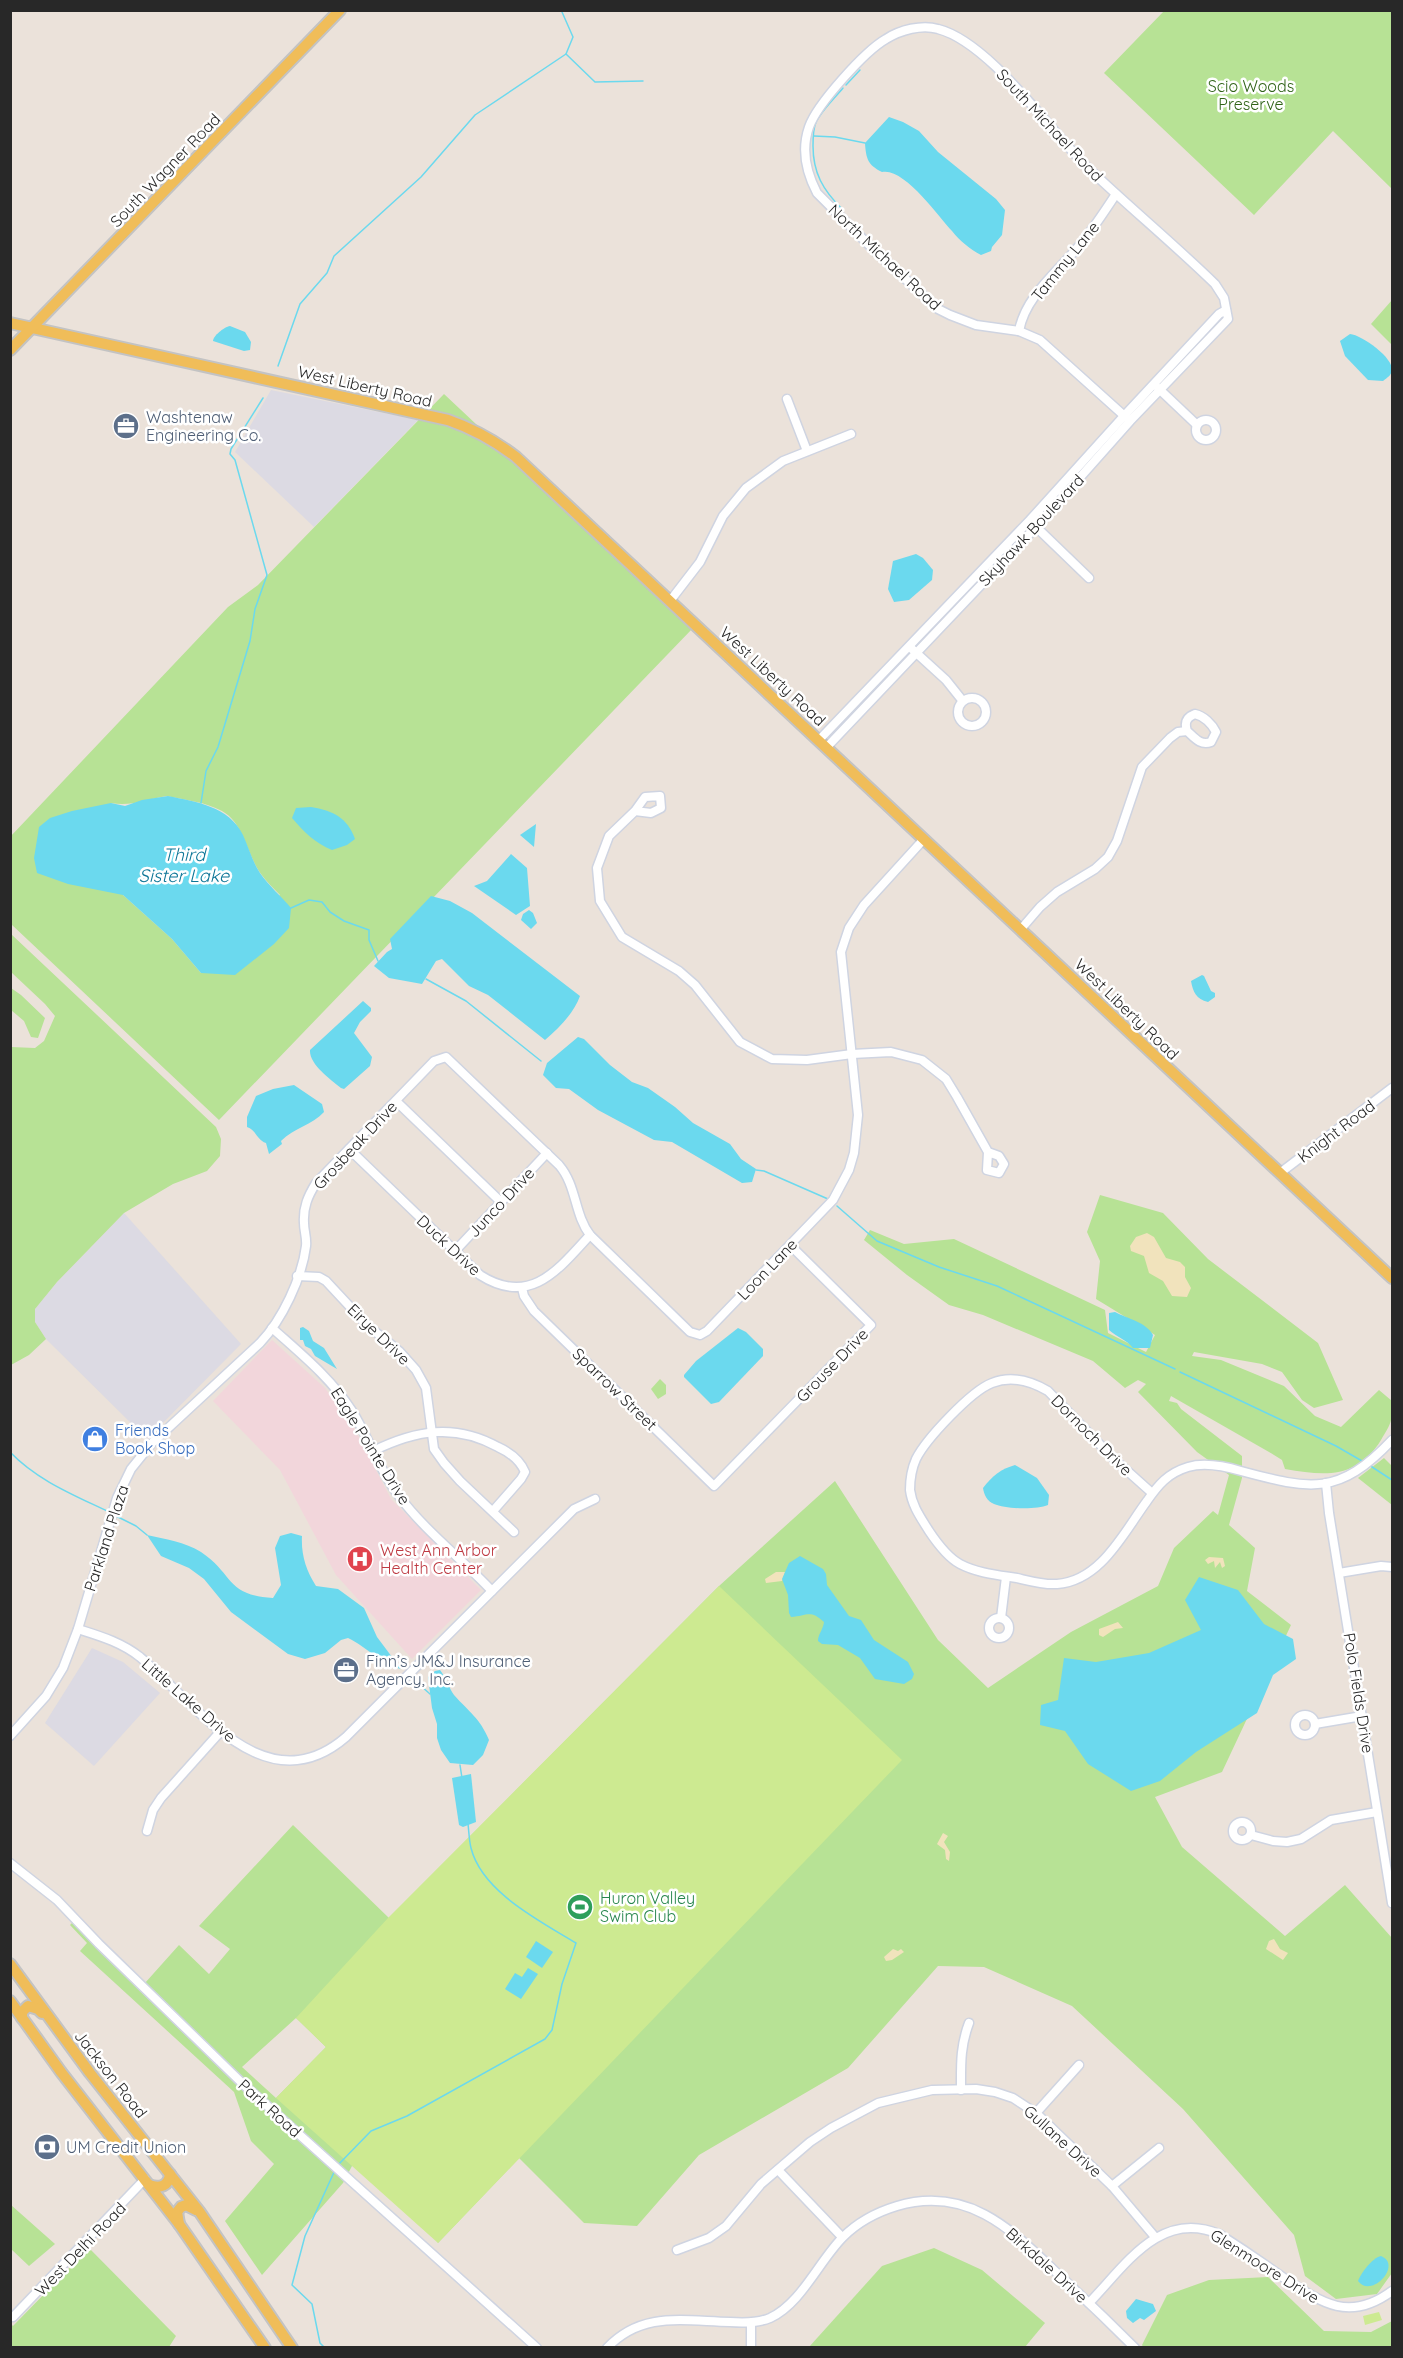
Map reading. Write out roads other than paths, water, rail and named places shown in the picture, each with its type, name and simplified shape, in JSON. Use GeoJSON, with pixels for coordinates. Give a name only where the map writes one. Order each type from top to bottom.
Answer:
{"type":"FeatureCollection","features":[{"type":"Feature","properties":{"kind":"main road","name":"South Wagner Road"},"geometry":{"type":"LineString","coordinates":[[10,350],[340,10]]}},
{"type":"Feature","properties":{"kind":"main road","name":"West Liberty Road"},"geometry":{"type":"LineString","coordinates":[[10,323],[375,404],[471,428],[498,443],[516,457],[1392,1278]]}},
{"type":"Feature","properties":{"kind":"main road","name":"Jackson Road"},"geometry":{"type":"LineString","coordinates":[[10,1964],[51,2021],[199,2211],[292,2348]]}},
{"type":"Feature","properties":{"kind":"main road"},"geometry":{"type":"LineString","coordinates":[[10,2001],[61,2072],[179,2224],[265,2348]]}},
{"type":"Feature","properties":{"kind":"main road"},"geometry":{"type":"LineString","coordinates":[[22,2018],[25,2008],[32,2006],[51,2021]]}},
{"type":"Feature","properties":{"kind":"main road"},"geometry":{"type":"LineString","coordinates":[[147,2182],[160,2187],[166,2185],[171,2174]]}},
{"type":"Feature","properties":{"kind":"main road"},"geometry":{"type":"LineString","coordinates":[[179,2224],[177,2212],[181,2207],[186,2205],[199,2211]]}},
{"type":"Feature","properties":{"kind":"street","name":"South Michael Road"},"geometry":{"type":"LineString","coordinates":[[874,47],[888,37],[920,27],[938,28],[967,43],[1012,83],[1061,140],[1116,194],[1207,277]]}},
{"type":"Feature","properties":{"kind":"street","name":"North Michael Road"},"geometry":{"type":"LineString","coordinates":[[874,47],[824,101],[812,121],[805,148],[806,165],[812,183],[825,202],[939,309],[976,325],[1019,331],[1040,340],[1126,418]]}},
{"type":"Feature","properties":{"kind":"street","name":"Tammy Lane"},"geometry":{"type":"LineString","coordinates":[[1019,331],[1025,313],[1044,285],[1083,241],[1116,194]]}},
{"type":"Feature","properties":{"kind":"street","name":"Skyhawk Boulevard"},"geometry":{"type":"LineString","coordinates":[[823,744],[1033,523],[1126,418],[1157,387],[1219,314],[1226,310],[1220,291],[1207,277]]}},
{"type":"Feature","properties":{"kind":"street"},"geometry":{"type":"LineString","coordinates":[[1157,387],[1196,424]]}},
{"type":"Feature","properties":{"kind":"street"},"geometry":{"type":"LineString","coordinates":[[787,399],[807,451]]}},
{"type":"Feature","properties":{"kind":"street"},"geometry":{"type":"LineString","coordinates":[[670,601],[700,562],[732,503],[757,478],[783,461],[851,434]]}},
{"type":"Feature","properties":{"kind":"street"},"geometry":{"type":"LineString","coordinates":[[1033,523],[1089,578]]}},
{"type":"Feature","properties":{"kind":"street"},"geometry":{"type":"LineString","coordinates":[[913,650],[946,680],[962,700]]}},
{"type":"Feature","properties":{"kind":"street"},"geometry":{"type":"LineString","coordinates":[[1021,929],[1057,892],[1095,869],[1108,857],[1117,842],[1142,767],[1170,738],[1178,732],[1187,730]]}},
{"type":"Feature","properties":{"kind":"street"},"geometry":{"type":"LineString","coordinates":[[635,811],[609,836],[597,868],[600,901],[622,937],[679,971],[695,985],[740,1042],[772,1059],[807,1060],[891,1052],[922,1060],[946,1079],[988,1152],[987,1170],[999,1173]]}},
{"type":"Feature","properties":{"kind":"street","name":"Loon Lane"},"geometry":{"type":"LineString","coordinates":[[434,1061],[446,1057],[547,1153],[568,1176],[584,1227],[590,1235],[690,1332],[699,1335],[707,1331],[833,1200],[849,1170],[857,1136],[858,1115],[841,952],[849,928],[864,905],[924,839]]}},
{"type":"Feature","properties":{"kind":"street","name":"Grosbeak Drive"},"geometry":{"type":"LineString","coordinates":[[297,1276],[303,1262],[306,1242],[303,1222],[306,1200],[316,1184],[434,1061]]}},
{"type":"Feature","properties":{"kind":"street","name":"Knight Road"},"geometry":{"type":"LineString","coordinates":[[1280,1173],[1392,1088]]}},
{"type":"Feature","properties":{"kind":"street"},"geometry":{"type":"LineString","coordinates":[[396,1101],[501,1202]]}},
{"type":"Feature","properties":{"kind":"street","name":"Duck Drive"},"geometry":{"type":"LineString","coordinates":[[349,1149],[487,1280],[498,1285],[522,1288]]}},
{"type":"Feature","properties":{"kind":"street","name":"Junco Drive"},"geometry":{"type":"LineString","coordinates":[[454,1251],[547,1153]]}},
{"type":"Feature","properties":{"kind":"street"},"geometry":{"type":"LineString","coordinates":[[522,1288],[552,1275],[590,1235]]}},
{"type":"Feature","properties":{"kind":"street","name":"Grouse Drive"},"geometry":{"type":"LineString","coordinates":[[714,1486],[871,1325],[790,1245]]}},
{"type":"Feature","properties":{"kind":"street","name":"Parkland Plaza"},"geometry":{"type":"LineString","coordinates":[[10,1736],[40,1704],[63,1668],[78,1629],[114,1508],[126,1477],[145,1450],[253,1350],[272,1328],[287,1303],[297,1276]]}},
{"type":"Feature","properties":{"kind":"street","name":"Eirye Drive"},"geometry":{"type":"LineString","coordinates":[[297,1276],[319,1277],[326,1281],[416,1370],[426,1388],[435,1449],[444,1463],[514,1532]]}},
{"type":"Feature","properties":{"kind":"street","name":"Sparrow Street"},"geometry":{"type":"LineString","coordinates":[[522,1288],[524,1296],[534,1311],[714,1486]]}},
{"type":"Feature","properties":{"kind":"street","name":"Eagle Pointe Drive"},"geometry":{"type":"LineString","coordinates":[[272,1328],[326,1376],[340,1393],[398,1495],[492,1591]]}},
{"type":"Feature","properties":{"kind":"street","name":"Dornoch Drive"},"geometry":{"type":"LineString","coordinates":[[1152,1493],[1114,1459],[1048,1391],[1036,1383],[1022,1380],[992,1383],[971,1397],[926,1445],[915,1461],[910,1490],[918,1514],[947,1554],[958,1564],[973,1570],[1006,1577],[1057,1584],[1083,1577],[1094,1569],[1107,1555],[1152,1493],[1158,1484],[1179,1470],[1208,1464],[1304,1486],[1326,1483],[1355,1473],[1366,1466],[1392,1440]]}},
{"type":"Feature","properties":{"kind":"street"},"geometry":{"type":"LineString","coordinates":[[374,1453],[395,1446],[399,1440],[424,1432],[468,1433],[506,1450],[521,1464],[525,1472],[493,1511]]}},
{"type":"Feature","properties":{"kind":"street","name":"Polo Fields Drive"},"geometry":{"type":"LineString","coordinates":[[1326,1483],[1377,1812],[1389,1869],[1392,1903]]}},
{"type":"Feature","properties":{"kind":"street","name":"Little Lake Drive"},"geometry":{"type":"LineString","coordinates":[[78,1629],[113,1640],[140,1657],[221,1731],[243,1747],[269,1759],[304,1760],[319,1756],[346,1737],[574,1509],[595,1499]]}},
{"type":"Feature","properties":{"kind":"street"},"geometry":{"type":"LineString","coordinates":[[1339,1573],[1381,1566],[1392,1567]]}},
{"type":"Feature","properties":{"kind":"street"},"geometry":{"type":"LineString","coordinates":[[1001,1618],[1006,1577]]}},
{"type":"Feature","properties":{"kind":"street"},"geometry":{"type":"LineString","coordinates":[[1315,1724],[1362,1716]]}},
{"type":"Feature","properties":{"kind":"street"},"geometry":{"type":"LineString","coordinates":[[147,1831],[153,1810],[161,1798],[221,1731]]}},
{"type":"Feature","properties":{"kind":"street"},"geometry":{"type":"LineString","coordinates":[[1251,1835],[1287,1842],[1301,1839],[1331,1820],[1377,1812]]}},
{"type":"Feature","properties":{"kind":"street","name":"Park Road"},"geometry":{"type":"LineString","coordinates":[[10,1863],[57,1900],[244,2085],[537,2348]]}},
{"type":"Feature","properties":{"kind":"street"},"geometry":{"type":"LineString","coordinates":[[961,2090],[962,2041],[969,2023]]}},
{"type":"Feature","properties":{"kind":"street"},"geometry":{"type":"LineString","coordinates":[[1036,2113],[1079,2065]]}},
{"type":"Feature","properties":{"kind":"street","name":"Gullane Drive"},"geometry":{"type":"LineString","coordinates":[[677,2250],[709,2238],[726,2226],[761,2184],[831,2128],[878,2103],[932,2090],[995,2092],[1013,2098],[1036,2113],[1112,2186],[1155,2237]]}},
{"type":"Feature","properties":{"kind":"street"},"geometry":{"type":"LineString","coordinates":[[1112,2186],[1159,2148]]}},
{"type":"Feature","properties":{"kind":"street"},"geometry":{"type":"LineString","coordinates":[[778,2169],[842,2237]]}},
{"type":"Feature","properties":{"kind":"street","name":"West Delhi Road"},"geometry":{"type":"LineString","coordinates":[[13,2318],[147,2182]]}},
{"type":"Feature","properties":{"kind":"street","name":"Birkdale Drive"},"geometry":{"type":"LineString","coordinates":[[607,2348],[628,2329],[657,2320],[751,2323],[770,2318],[795,2300],[842,2237],[875,2214],[929,2200],[950,2202],[977,2210],[1011,2230],[1135,2348]]}},
{"type":"Feature","properties":{"kind":"street","name":"Glenmoore Drive"},"geometry":{"type":"LineString","coordinates":[[1089,2303],[1155,2237],[1176,2228],[1190,2227],[1208,2229],[1309,2295],[1333,2306],[1350,2308],[1365,2306],[1380,2300],[1392,2290]]}},
{"type":"Feature","properties":{"kind":"street"},"geometry":{"type":"LineString","coordinates":[[751,2323],[751,2348]]}},
{"type":"Feature","properties":{"kind":"water"},"geometry":{"type":"Polygon","coordinates":[[[889,117],[919,131],[938,152],[996,199],[1005,210],[1002,235],[991,251],[981,255],[969,247],[955,235],[910,185],[900,177],[882,172],[871,164],[867,157],[865,143],[889,117]]]}},
{"type":"Feature","properties":{"kind":"water"},"geometry":{"type":"Polygon","coordinates":[[[230,326],[245,332],[251,342],[250,350],[244,351],[213,341],[219,332],[230,326]]]}},
{"type":"Feature","properties":{"kind":"water"},"geometry":{"type":"Polygon","coordinates":[[[1350,334],[1369,343],[1388,360],[1392,371],[1383,381],[1368,380],[1345,356],[1340,341],[1350,334]]]}},
{"type":"Feature","properties":{"kind":"water"},"geometry":{"type":"Polygon","coordinates":[[[916,554],[923,558],[933,570],[932,580],[909,600],[894,602],[888,589],[893,561],[916,554]]]}},
{"type":"Feature","properties":{"kind":"water","name":"Third Sister Lake"},"geometry":{"type":"Polygon","coordinates":[[[168,796],[211,807],[220,811],[237,825],[260,873],[291,908],[289,928],[274,944],[235,975],[201,973],[172,939],[123,895],[68,884],[37,873],[34,858],[39,827],[50,818],[111,803],[125,806],[142,800],[168,796]]]}},
{"type":"Feature","properties":{"kind":"water"},"geometry":{"type":"Polygon","coordinates":[[[311,807],[338,816],[348,825],[355,839],[347,845],[332,850],[315,840],[292,818],[296,808],[311,807]]]}},
{"type":"Feature","properties":{"kind":"water"},"geometry":{"type":"Polygon","coordinates":[[[536,824],[534,847],[520,835],[536,824]]]}},
{"type":"Feature","properties":{"kind":"water"},"geometry":{"type":"Polygon","coordinates":[[[511,854],[527,868],[530,906],[516,915],[474,886],[487,881],[511,854]]]}},
{"type":"Feature","properties":{"kind":"water"},"geometry":{"type":"Polygon","coordinates":[[[431,896],[450,901],[472,913],[580,996],[566,1020],[545,1040],[488,995],[469,986],[442,959],[436,961],[422,984],[389,978],[374,966],[392,949],[390,939],[431,896]]]}},
{"type":"Feature","properties":{"kind":"water"},"geometry":{"type":"Polygon","coordinates":[[[529,910],[533,913],[537,923],[531,929],[521,920],[523,914],[529,910]]]}},
{"type":"Feature","properties":{"kind":"water"},"geometry":{"type":"Polygon","coordinates":[[[1202,975],[1211,991],[1215,993],[1215,997],[1208,1002],[1198,997],[1191,981],[1202,975]]]}},
{"type":"Feature","properties":{"kind":"water"},"geometry":{"type":"Polygon","coordinates":[[[363,1001],[371,1008],[371,1011],[360,1022],[354,1033],[372,1057],[370,1066],[344,1089],[316,1066],[310,1050],[363,1001]]]}},
{"type":"Feature","properties":{"kind":"water"},"geometry":{"type":"Polygon","coordinates":[[[578,1037],[584,1039],[610,1065],[632,1082],[648,1088],[693,1123],[730,1144],[741,1159],[756,1169],[752,1182],[742,1183],[672,1142],[654,1140],[598,1110],[569,1089],[556,1088],[543,1075],[547,1063],[578,1037]]]}},
{"type":"Feature","properties":{"kind":"water"},"geometry":{"type":"Polygon","coordinates":[[[294,1085],[322,1104],[324,1112],[286,1137],[281,1141],[282,1144],[269,1154],[266,1143],[247,1127],[247,1117],[256,1096],[273,1089],[294,1085]]]}},
{"type":"Feature","properties":{"kind":"water"},"geometry":{"type":"Polygon","coordinates":[[[1115,1312],[1141,1324],[1150,1331],[1153,1335],[1150,1348],[1133,1348],[1109,1330],[1109,1313],[1115,1312]]]}},
{"type":"Feature","properties":{"kind":"water"},"geometry":{"type":"Polygon","coordinates":[[[303,1327],[309,1331],[313,1341],[324,1348],[337,1369],[315,1356],[311,1349],[305,1346],[303,1340],[300,1340],[300,1328],[303,1327]]]}},
{"type":"Feature","properties":{"kind":"water"},"geometry":{"type":"Polygon","coordinates":[[[738,1328],[746,1332],[763,1349],[763,1356],[719,1402],[711,1404],[684,1375],[696,1361],[738,1328]]]}},
{"type":"Feature","properties":{"kind":"water"},"geometry":{"type":"Polygon","coordinates":[[[1015,1465],[1037,1478],[1049,1495],[1048,1505],[1036,1508],[1013,1508],[999,1506],[988,1499],[983,1488],[997,1474],[1015,1465]]]}},
{"type":"Feature","properties":{"kind":"water"},"geometry":{"type":"Polygon","coordinates":[[[291,1533],[302,1536],[305,1562],[316,1586],[338,1589],[364,1608],[377,1637],[401,1669],[387,1663],[348,1638],[341,1640],[325,1653],[305,1659],[288,1654],[231,1612],[204,1579],[189,1568],[161,1556],[147,1535],[175,1541],[201,1552],[212,1560],[238,1588],[246,1593],[273,1598],[281,1585],[275,1548],[280,1536],[291,1533]]]}},
{"type":"Feature","properties":{"kind":"water"},"geometry":{"type":"Polygon","coordinates":[[[800,1556],[823,1569],[827,1585],[849,1616],[861,1620],[874,1640],[908,1662],[914,1674],[912,1679],[904,1684],[875,1679],[860,1658],[838,1645],[822,1644],[818,1641],[824,1622],[819,1618],[812,1614],[791,1617],[788,1595],[782,1579],[789,1563],[800,1556]]]}},
{"type":"Feature","properties":{"kind":"water"},"geometry":{"type":"Polygon","coordinates":[[[1199,1577],[1238,1590],[1264,1624],[1293,1639],[1296,1659],[1273,1675],[1257,1713],[1196,1752],[1160,1781],[1131,1791],[1088,1764],[1065,1731],[1040,1725],[1041,1705],[1058,1700],[1064,1658],[1096,1662],[1149,1653],[1201,1630],[1185,1600],[1199,1577]]]}},
{"type":"Feature","properties":{"kind":"water"},"geometry":{"type":"Polygon","coordinates":[[[440,1670],[454,1695],[478,1721],[489,1740],[483,1755],[473,1765],[450,1763],[441,1750],[437,1738],[437,1724],[432,1708],[428,1677],[440,1670]]]}},
{"type":"Feature","properties":{"kind":"water"},"geometry":{"type":"Polygon","coordinates":[[[471,1774],[476,1822],[463,1827],[459,1825],[452,1778],[471,1774]]]}},
{"type":"Feature","properties":{"kind":"water"},"geometry":{"type":"Polygon","coordinates":[[[536,1941],[553,1952],[542,1968],[526,1957],[536,1941]]]}},
{"type":"Feature","properties":{"kind":"water"},"geometry":{"type":"Polygon","coordinates":[[[528,1968],[538,1974],[521,1999],[505,1989],[515,1973],[522,1977],[528,1968]]]}},
{"type":"Feature","properties":{"kind":"water"},"geometry":{"type":"Polygon","coordinates":[[[1381,2256],[1387,2260],[1389,2266],[1383,2279],[1370,2286],[1358,2281],[1371,2263],[1381,2256]]]}},
{"type":"Feature","properties":{"kind":"water"},"geometry":{"type":"Polygon","coordinates":[[[1136,2299],[1153,2304],[1156,2311],[1144,2320],[1140,2318],[1133,2323],[1127,2318],[1126,2311],[1136,2299]]]}},
{"type":"Feature","properties":{"kind":"waterway"},"geometry":{"type":"LineString","coordinates":[[562,12],[573,37],[566,54]]}},
{"type":"Feature","properties":{"kind":"waterway"},"geometry":{"type":"LineString","coordinates":[[278,366],[300,304],[327,273],[334,256],[421,177],[475,115],[566,54],[595,82],[643,81]]}},
{"type":"Feature","properties":{"kind":"waterway"},"geometry":{"type":"LineString","coordinates":[[846,85],[860,70]]}},
{"type":"Feature","properties":{"kind":"waterway"},"geometry":{"type":"LineString","coordinates":[[842,209],[829,195],[820,180],[813,156],[813,143],[816,122],[843,88]]}},
{"type":"Feature","properties":{"kind":"waterway"},"geometry":{"type":"LineString","coordinates":[[814,136],[835,137],[865,143]]}},
{"type":"Feature","properties":{"kind":"waterway"},"geometry":{"type":"LineString","coordinates":[[201,803],[206,771],[218,747],[250,641],[255,609],[267,575],[235,460],[230,454],[263,398]]}},
{"type":"Feature","properties":{"kind":"waterway"},"geometry":{"type":"LineString","coordinates":[[291,908],[309,900],[322,902],[330,912],[344,921],[369,930],[369,940],[378,961]]}},
{"type":"Feature","properties":{"kind":"waterway"},"geometry":{"type":"LineString","coordinates":[[426,979],[466,1001],[541,1061]]}},
{"type":"Feature","properties":{"kind":"waterway"},"geometry":{"type":"LineString","coordinates":[[756,1170],[764,1171],[828,1199]]}},
{"type":"Feature","properties":{"kind":"waterway"},"geometry":{"type":"LineString","coordinates":[[837,1206],[877,1241],[939,1267],[997,1286],[1175,1369]]}},
{"type":"Feature","properties":{"kind":"waterway"},"geometry":{"type":"LineString","coordinates":[[1180,1372],[1336,1446],[1362,1461]]}},
{"type":"Feature","properties":{"kind":"waterway"},"geometry":{"type":"LineString","coordinates":[[10,1452],[44,1479],[109,1512]]}},
{"type":"Feature","properties":{"kind":"waterway"},"geometry":{"type":"LineString","coordinates":[[1369,1465],[1392,1480]]}},
{"type":"Feature","properties":{"kind":"waterway"},"geometry":{"type":"LineString","coordinates":[[116,1516],[136,1526],[147,1535]]}},
{"type":"Feature","properties":{"kind":"waterway"},"geometry":{"type":"LineString","coordinates":[[411,1677],[430,1694]]}},
{"type":"Feature","properties":{"kind":"waterway"},"geometry":{"type":"LineString","coordinates":[[460,1765],[462,1778]]}},
{"type":"Feature","properties":{"kind":"waterway"},"geometry":{"type":"LineString","coordinates":[[337,2166],[371,2131],[407,2116],[545,2039],[552,2030],[562,1984],[576,1943],[514,1904],[487,1878],[477,1864],[471,1848],[468,1824]]}},
{"type":"Feature","properties":{"kind":"waterway"},"geometry":{"type":"LineString","coordinates":[[325,2348],[320,2343],[312,2304],[292,2285],[305,2236],[335,2170]]}},
{"type":"Feature","properties":{"kind":"place","name":"Washtenaw Engineering Co."},"geometry":{"type":"Point","coordinates":[126,426]}},
{"type":"Feature","properties":{"kind":"place","name":"Friends Book Shop"},"geometry":{"type":"Point","coordinates":[95,1439]}},
{"type":"Feature","properties":{"kind":"place","name":"West Ann Arbor Health Center"},"geometry":{"type":"Point","coordinates":[360,1559]}},
{"type":"Feature","properties":{"kind":"place","name":"Finn’s JM&J Insurance Agency, Inc."},"geometry":{"type":"Point","coordinates":[346,1670]}},
{"type":"Feature","properties":{"kind":"place","name":"Huron Valley Swim Club"},"geometry":{"type":"Point","coordinates":[580,1907]}},
{"type":"Feature","properties":{"kind":"place","name":"UM Credit Union"},"geometry":{"type":"Point","coordinates":[47,2147]}},
{"type":"Feature","properties":{"kind":"park label","name":"Scio Woods Preserve"},"geometry":{"type":"Point","coordinates":[1251,95]}}]}
